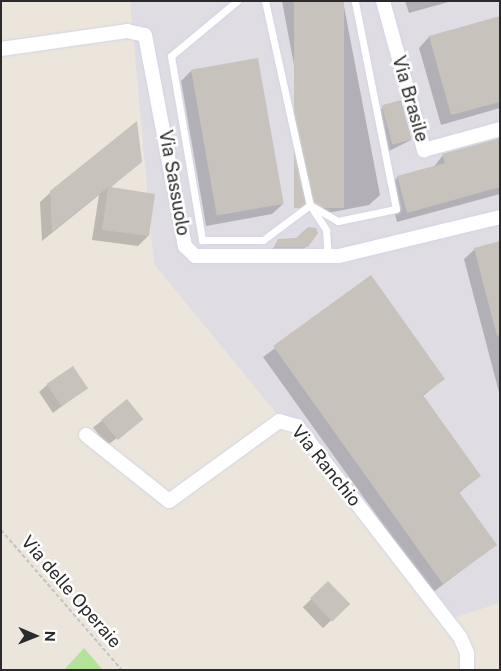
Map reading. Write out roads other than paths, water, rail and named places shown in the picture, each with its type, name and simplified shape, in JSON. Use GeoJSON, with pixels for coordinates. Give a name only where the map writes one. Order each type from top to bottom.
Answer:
{"type":"FeatureCollection","features":[{"type":"Feature","properties":{"kind":"street","name":"Via Brasile"},"geometry":{"type":"LineString","coordinates":[[383,1],[424,150],[500,129]]}},
{"type":"Feature","properties":{"kind":"street","name":"Via Sassuolo"},"geometry":{"type":"LineString","coordinates":[[1,49],[127,31],[142,33],[150,44],[188,251],[199,256],[328,257],[500,217]]}},
{"type":"Feature","properties":{"kind":"street","name":"Via Ranchio"},"geometry":{"type":"LineString","coordinates":[[86,434],[169,501],[279,421],[297,426],[460,638],[468,653],[467,670]]}},
{"type":"Feature","properties":{"kind":"lane"},"geometry":{"type":"LineString","coordinates":[[237,1],[172,56],[202,240],[233,243],[263,240],[310,204]]}},
{"type":"Feature","properties":{"kind":"lane"},"geometry":{"type":"LineString","coordinates":[[265,1],[310,204],[326,230],[328,257]]}},
{"type":"Feature","properties":{"kind":"lane"},"geometry":{"type":"LineString","coordinates":[[310,204],[338,221],[396,210],[355,1]]}}]}
